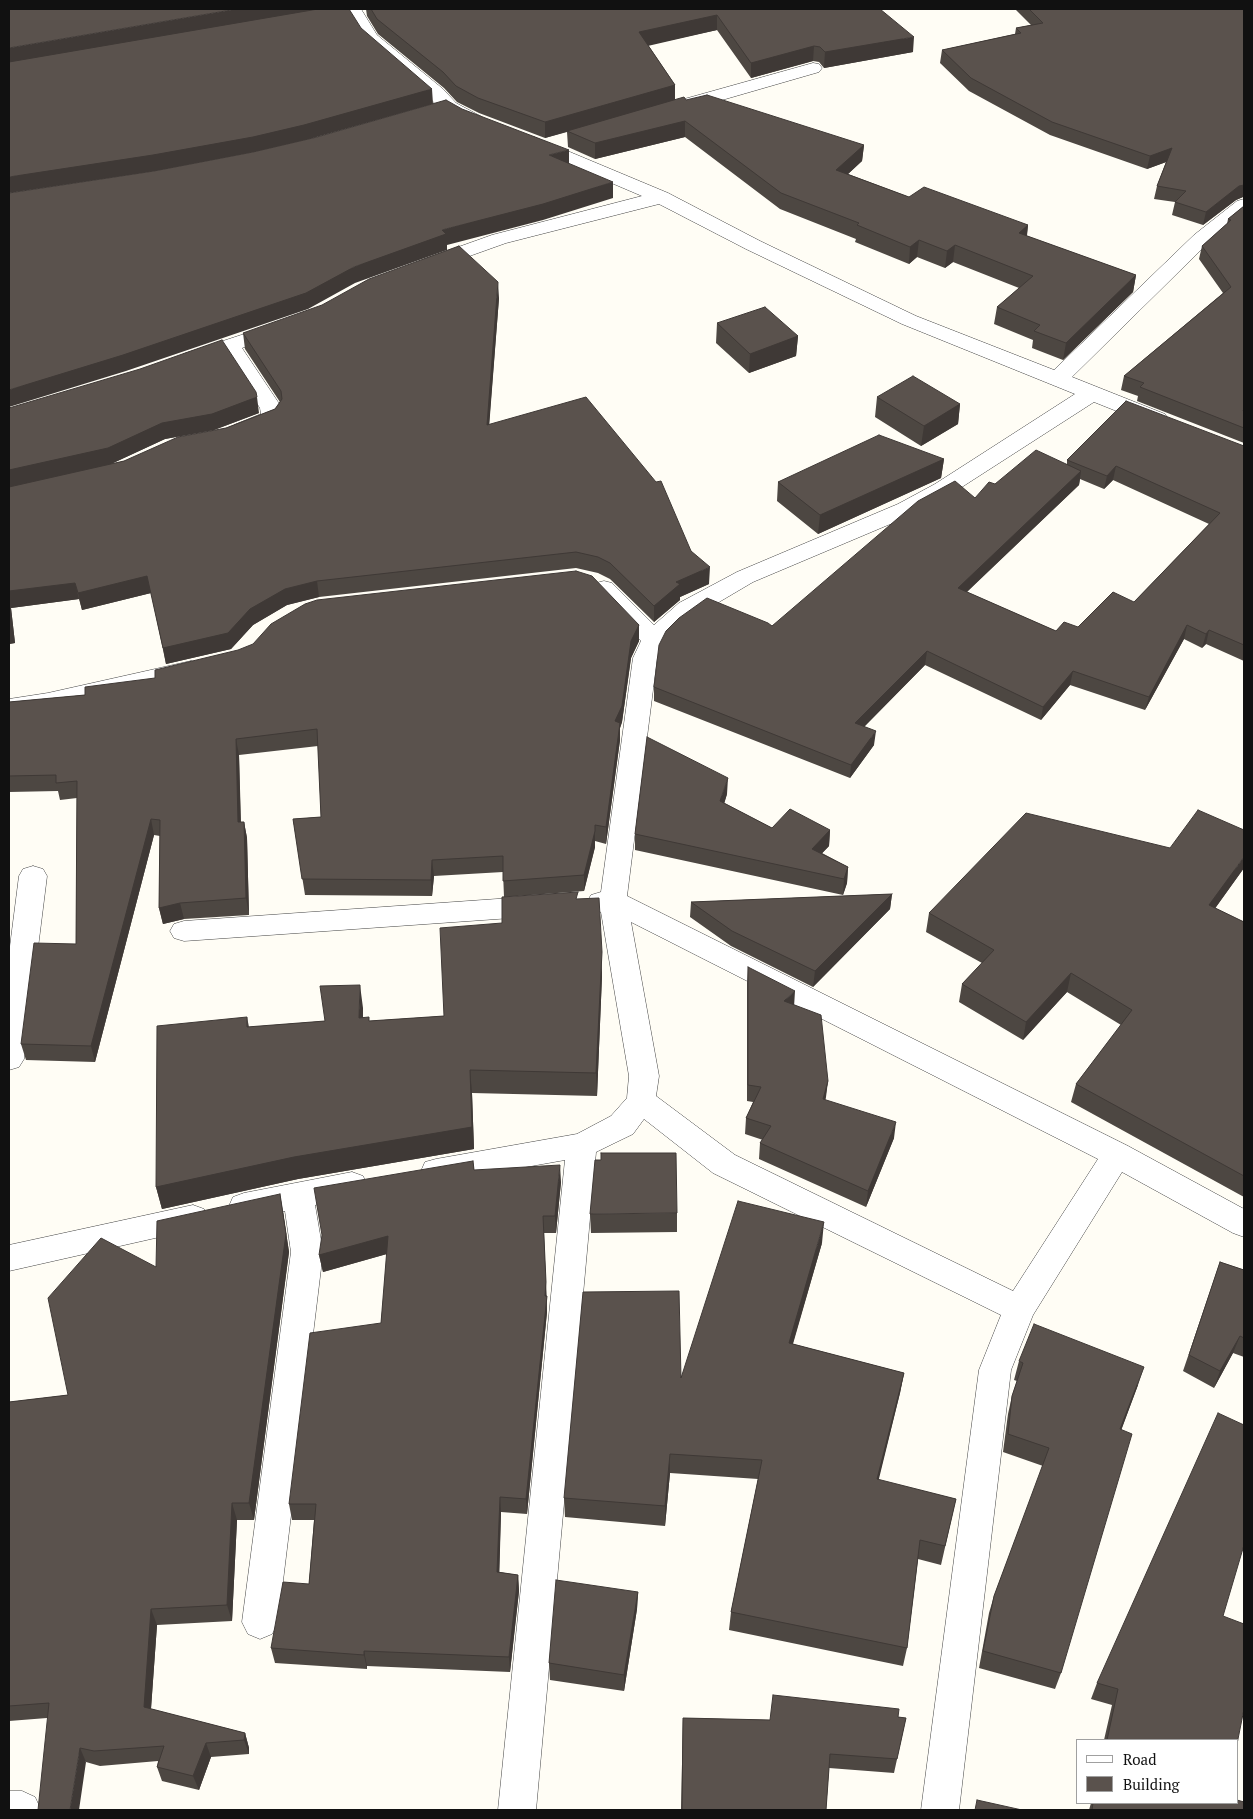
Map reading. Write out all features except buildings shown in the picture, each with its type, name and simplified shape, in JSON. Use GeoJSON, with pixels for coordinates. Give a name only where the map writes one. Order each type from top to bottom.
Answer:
{"type":"FeatureCollection","features":[{"type":"Feature","properties":{"kind":"street"},"geometry":{"type":"LineString","coordinates":[[352,11],[370,38],[436,93],[440,110],[489,126]]}},
{"type":"Feature","properties":{"kind":"street"},"geometry":{"type":"LineString","coordinates":[[656,114],[813,68]]}},
{"type":"Feature","properties":{"kind":"street"},"geometry":{"type":"LineString","coordinates":[[516,136],[544,146],[661,197],[753,245],[909,320],[1172,425]]}},
{"type":"Feature","properties":{"kind":"street"},"geometry":{"type":"LineString","coordinates":[[544,146],[572,138]]}},
{"type":"Feature","properties":{"kind":"street"},"geometry":{"type":"LineString","coordinates":[[412,270],[499,239],[661,197]]}},
{"type":"Feature","properties":{"kind":"street"},"geometry":{"type":"LineString","coordinates":[[1058,379],[1202,239],[1244,205]]}},
{"type":"Feature","properties":{"kind":"street"},"geometry":{"type":"LineString","coordinates":[[173,365],[295,323]]}},
{"type":"Feature","properties":{"kind":"street"},"geometry":{"type":"LineString","coordinates":[[220,438],[270,419],[272,414],[271,408],[230,346]]}},
{"type":"Feature","properties":{"kind":"street"},"geometry":{"type":"LineString","coordinates":[[416,1174],[582,1145],[622,1125],[641,1101],[644,1076],[613,901],[645,658],[654,640],[668,624],[688,609],[739,581],[906,509],[943,490],[1092,393]]}},
{"type":"Feature","properties":{"kind":"street"},"geometry":{"type":"LineString","coordinates":[[583,579],[590,580],[601,586],[654,640]]}},
{"type":"Feature","properties":{"kind":"street"},"geometry":{"type":"LineString","coordinates":[[9,708],[48,702],[211,664]]}},
{"type":"Feature","properties":{"kind":"street"},"geometry":{"type":"LineString","coordinates":[[9,1059],[33,876]]}},
{"type":"Feature","properties":{"kind":"street"},"geometry":{"type":"LineString","coordinates":[[184,931],[613,901],[1117,1155],[1244,1224]]}},
{"type":"Feature","properties":{"kind":"street"},"geometry":{"type":"LineString","coordinates":[[641,1101],[724,1164],[1019,1309]]}},
{"type":"Feature","properties":{"kind":"street"},"geometry":{"type":"LineString","coordinates":[[517,1810],[582,1145]]}},
{"type":"Feature","properties":{"kind":"street"},"geometry":{"type":"LineString","coordinates":[[940,1810],[995,1370],[1019,1309],[1117,1155]]}},
{"type":"Feature","properties":{"kind":"street"},"geometry":{"type":"LineString","coordinates":[[9,1258],[298,1194],[376,1181]]}},
{"type":"Feature","properties":{"kind":"street"},"geometry":{"type":"LineString","coordinates":[[260,1622],[306,1252],[298,1194]]}},
{"type":"Feature","properties":{"kind":"street"},"geometry":{"type":"LineString","coordinates":[[9,1810],[22,1810]]}}]}
